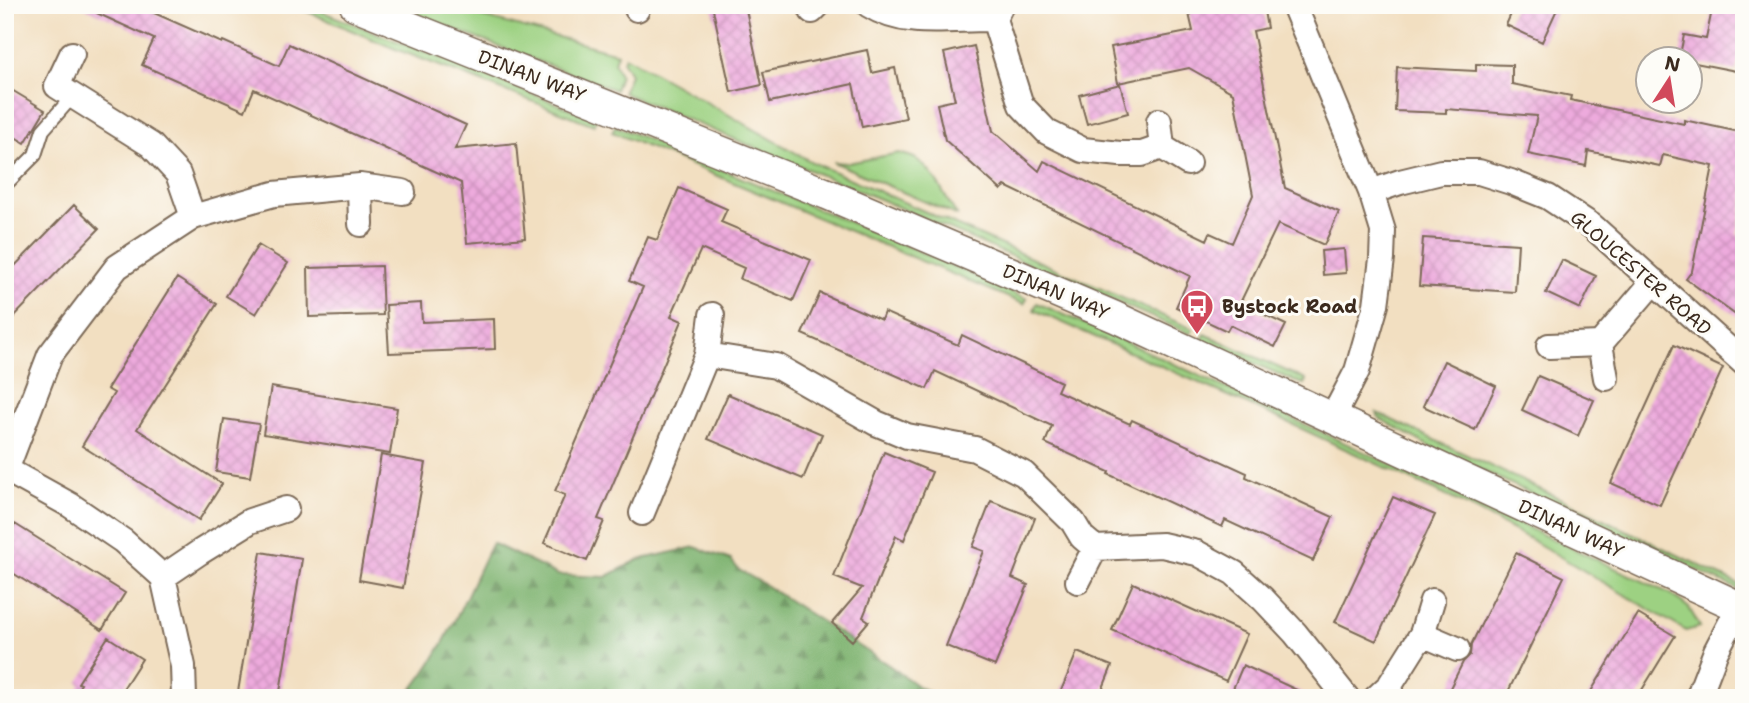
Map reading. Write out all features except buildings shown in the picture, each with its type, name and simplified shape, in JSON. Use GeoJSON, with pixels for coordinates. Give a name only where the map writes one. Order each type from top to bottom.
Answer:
{"type":"FeatureCollection","features":[{"type":"Feature","properties":{"kind":"street","name":"DINAN WAY"},"geometry":{"type":"LineString","coordinates":[[355,5],[827,194],[1115,317],[1741,608]]}},
{"type":"Feature","properties":{"kind":"street"},"geometry":{"type":"LineString","coordinates":[[869,5],[878,11],[910,21],[998,12],[1021,105],[1047,132],[1083,150],[1142,154],[1162,147]]}},
{"type":"Feature","properties":{"kind":"street"},"geometry":{"type":"LineString","coordinates":[[1294,5],[1371,192],[1382,231],[1382,259],[1376,305],[1357,371],[1333,417]]}},
{"type":"Feature","properties":{"kind":"street"},"geometry":{"type":"LineString","coordinates":[[72,54],[57,86],[151,145],[178,174],[193,217]]}},
{"type":"Feature","properties":{"kind":"street"},"geometry":{"type":"LineString","coordinates":[[1159,121],[1162,147]]}},
{"type":"Feature","properties":{"kind":"street"},"geometry":{"type":"LineString","coordinates":[[1162,147],[1188,163]]}},
{"type":"Feature","properties":{"kind":"street","name":"GLOUCESTER ROAD"},"geometry":{"type":"LineString","coordinates":[[1371,192],[1441,172],[1479,172],[1548,197],[1592,226],[1744,363]]}},
{"type":"Feature","properties":{"kind":"street"},"geometry":{"type":"LineString","coordinates":[[360,186],[361,224]]}},
{"type":"Feature","properties":{"kind":"street"},"geometry":{"type":"LineString","coordinates":[[184,698],[183,666],[163,577],[123,541],[70,505],[6,470],[50,355],[117,267],[193,217],[274,194],[360,186],[403,192]]}},
{"type":"Feature","properties":{"kind":"street"},"geometry":{"type":"LineString","coordinates":[[1549,346],[1600,344],[1654,281]]}},
{"type":"Feature","properties":{"kind":"street"},"geometry":{"type":"LineString","coordinates":[[642,513],[708,355],[712,316]]}},
{"type":"Feature","properties":{"kind":"street"},"geometry":{"type":"LineString","coordinates":[[1600,344],[1606,378]]}},
{"type":"Feature","properties":{"kind":"street"},"geometry":{"type":"LineString","coordinates":[[708,355],[776,366],[876,423],[907,436],[975,449],[1024,474],[1073,522],[1082,537],[1096,548],[1162,545],[1197,553],[1234,573],[1263,599],[1295,633],[1347,698]]}},
{"type":"Feature","properties":{"kind":"street"},"geometry":{"type":"LineString","coordinates":[[163,577],[250,522],[286,509]]}},
{"type":"Feature","properties":{"kind":"street"},"geometry":{"type":"LineString","coordinates":[[1078,581],[1096,548]]}},
{"type":"Feature","properties":{"kind":"street"},"geometry":{"type":"LineString","coordinates":[[1376,698],[1390,684],[1422,635],[1432,601]]}},
{"type":"Feature","properties":{"kind":"street"},"geometry":{"type":"LineString","coordinates":[[1698,698],[1716,651],[1741,608]]}},
{"type":"Feature","properties":{"kind":"street"},"geometry":{"type":"LineString","coordinates":[[1422,635],[1457,649]]}},
{"type":"Feature","properties":{"kind":"lane"},"geometry":{"type":"LineString","coordinates":[[5,185],[35,155],[43,130],[73,96]]}},
{"type":"Feature","properties":{"kind":"green space"},"geometry":{"type":"Polygon","coordinates":[[[292,5],[305,5],[596,119],[594,125],[393,48],[292,5]]]}},
{"type":"Feature","properties":{"kind":"green space"},"geometry":{"type":"Polygon","coordinates":[[[395,5],[439,5],[617,53],[614,62],[620,75],[615,90],[447,27],[395,5]]]}},
{"type":"Feature","properties":{"kind":"green space"},"geometry":{"type":"Polygon","coordinates":[[[625,56],[812,162],[1193,329],[1191,334],[882,200],[623,93],[630,74],[623,62],[625,56]]]}},
{"type":"Feature","properties":{"kind":"green space"},"geometry":{"type":"Polygon","coordinates":[[[615,126],[893,240],[1027,299],[1024,304],[612,132],[615,126]]]}},
{"type":"Feature","properties":{"kind":"green space"},"geometry":{"type":"Polygon","coordinates":[[[899,153],[923,164],[958,216],[833,162],[848,163],[899,153]]]}},
{"type":"Feature","properties":{"kind":"green space"},"geometry":{"type":"Polygon","coordinates":[[[1037,303],[1671,594],[1689,608],[1700,627],[1686,631],[1530,539],[1468,506],[1274,416],[1034,310],[1037,303]]]}},
{"type":"Feature","properties":{"kind":"green space"},"geometry":{"type":"Polygon","coordinates":[[[1205,334],[1306,380],[1304,384],[1294,381],[1202,340],[1205,334]]]}},
{"type":"Feature","properties":{"kind":"green space"},"geometry":{"type":"Polygon","coordinates":[[[1377,413],[1744,587],[1744,592],[1429,446],[1379,418],[1377,413]]]}},
{"type":"Feature","properties":{"kind":"green space"},"geometry":{"type":"Polygon","coordinates":[[[492,543],[558,575],[606,577],[638,560],[695,547],[731,560],[739,570],[940,698],[405,698],[443,643],[492,543]]]}},
{"type":"Feature","properties":{"kind":"place","name":"Bystock Road"},"geometry":{"type":"Point","coordinates":[1197,336]}}]}
